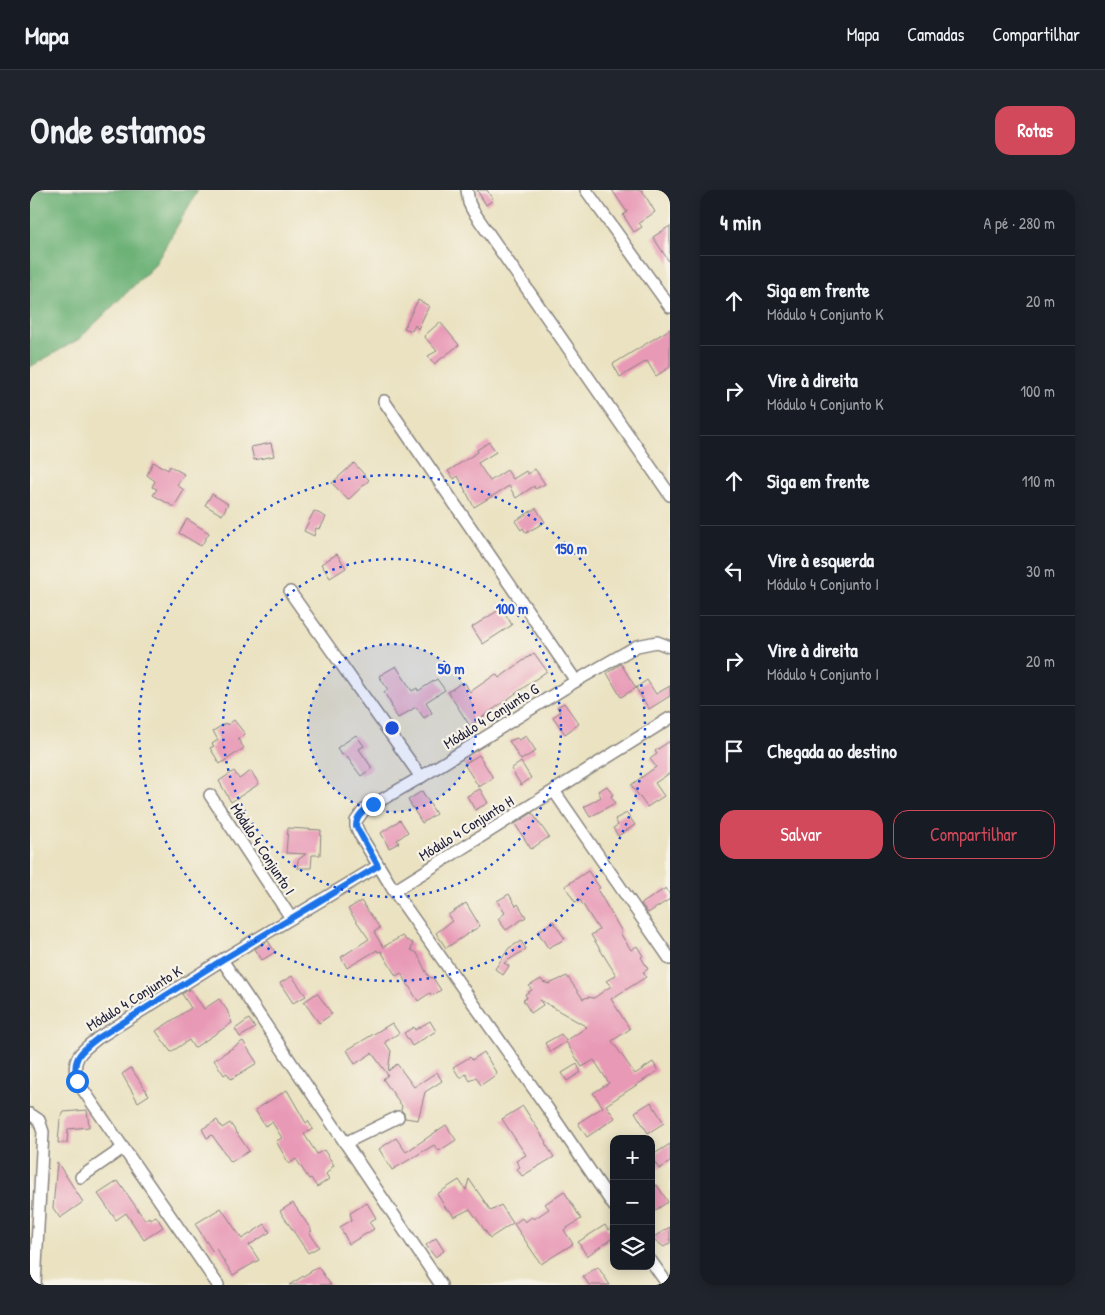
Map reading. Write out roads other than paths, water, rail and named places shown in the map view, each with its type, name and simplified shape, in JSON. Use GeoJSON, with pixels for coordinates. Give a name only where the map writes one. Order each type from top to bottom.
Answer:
{"type":"FeatureCollection","features":[{"type":"Feature","properties":{"kind":"street"},"geometry":{"type":"LineString","coordinates":[[467,190],[469,203],[473,211],[670,496]]}},
{"type":"Feature","properties":{"kind":"street"},"geometry":{"type":"LineString","coordinates":[[586,190],[670,307]]}},
{"type":"Feature","properties":{"kind":"street"},"geometry":{"type":"LineString","coordinates":[[384,401],[576,681]]}},
{"type":"Feature","properties":{"kind":"street"},"geometry":{"type":"LineString","coordinates":[[290,592],[421,776],[364,810],[356,821],[360,835],[394,891],[610,1200]]}},
{"type":"Feature","properties":{"kind":"street","name":"Módulo 4 Conjunto G"},"geometry":{"type":"LineString","coordinates":[[421,776],[637,646],[657,642],[670,647]]}},
{"type":"Feature","properties":{"kind":"street","name":"Módulo 4 Conjunto H"},"geometry":{"type":"LineString","coordinates":[[394,891],[670,718]]}},
{"type":"Feature","properties":{"kind":"street"},"geometry":{"type":"LineString","coordinates":[[554,791],[670,959]]}},
{"type":"Feature","properties":{"kind":"street","name":"Módulo 4 Conjunto I"},"geometry":{"type":"LineString","coordinates":[[210,795],[291,918]]}},
{"type":"Feature","properties":{"kind":"street","name":"Módulo 4 Conjunto K"},"geometry":{"type":"LineString","coordinates":[[123,1148],[77,1081],[74,1070],[78,1056],[85,1048],[222,960],[378,866]]}},
{"type":"Feature","properties":{"kind":"street"},"geometry":{"type":"LineString","coordinates":[[222,960],[441,1285]]}},
{"type":"Feature","properties":{"kind":"street"},"geometry":{"type":"LineString","coordinates":[[30,1114],[39,1120],[43,1132],[36,1285]]}},
{"type":"Feature","properties":{"kind":"street"},"geometry":{"type":"LineString","coordinates":[[345,1143],[398,1117]]}},
{"type":"Feature","properties":{"kind":"street"},"geometry":{"type":"LineString","coordinates":[[81,1177],[123,1148],[218,1285]]}},
{"type":"Feature","properties":{"kind":"street"},"geometry":{"type":"LineString","coordinates":[[655,1267],[668,1285]]}}]}
